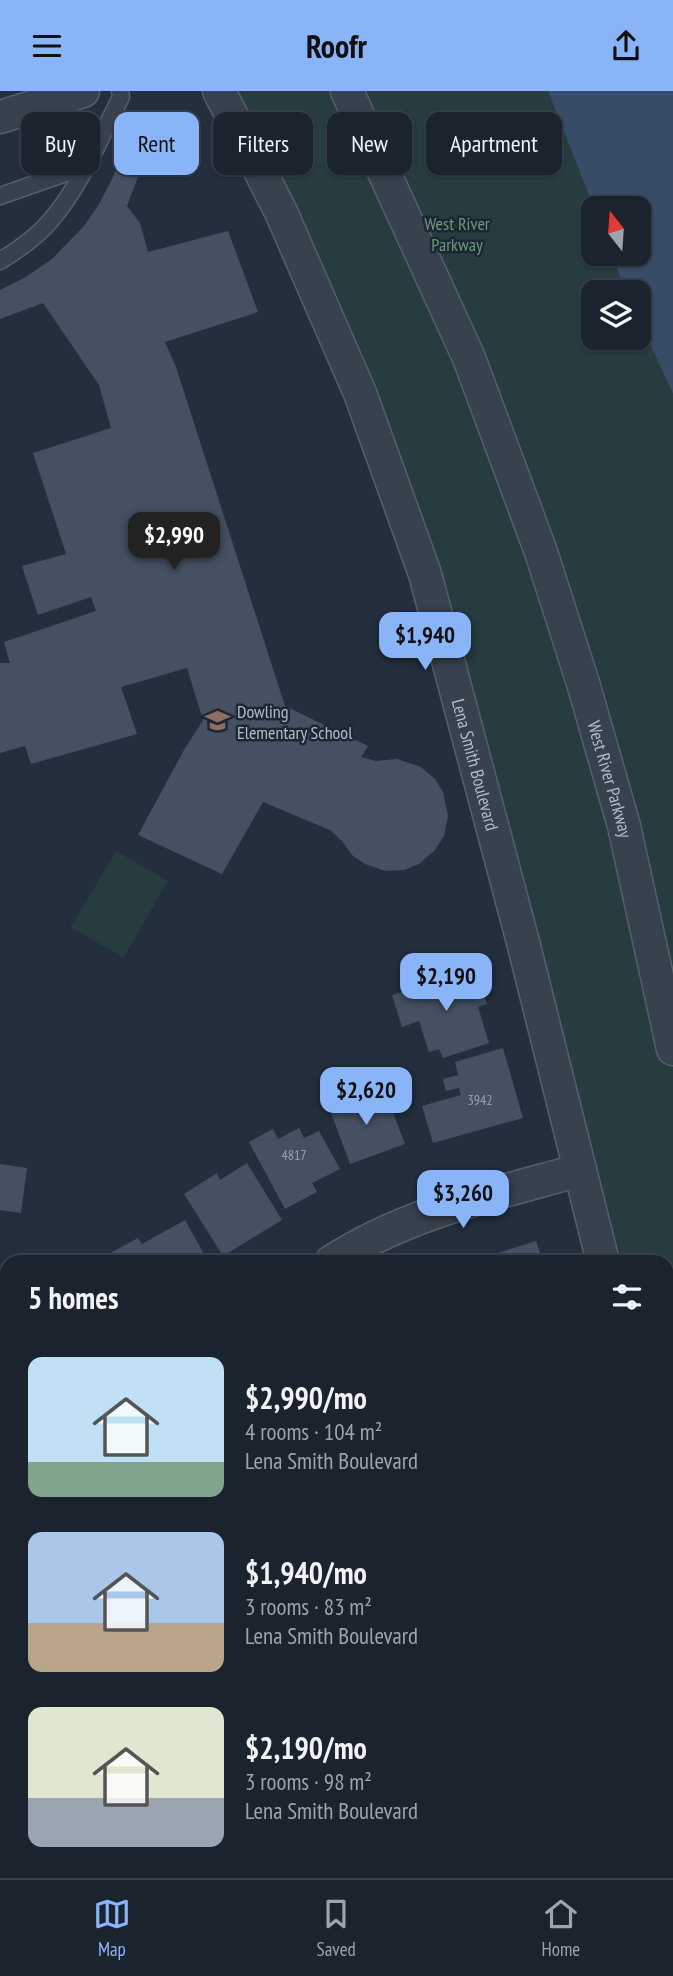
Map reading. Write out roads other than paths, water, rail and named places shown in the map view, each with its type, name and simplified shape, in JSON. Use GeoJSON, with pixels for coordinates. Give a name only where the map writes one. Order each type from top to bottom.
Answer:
{"type":"FeatureCollection","features":[{"type":"Feature","properties":{"kind":"street"},"geometry":{"type":"LineString","coordinates":[[0,117],[83,91]]}},
{"type":"Feature","properties":{"kind":"street","name":"Lena Smith Boulevard"},"geometry":{"type":"LineString","coordinates":[[219,91],[281,212],[360,393],[425,574],[475,755],[601,1255]]}},
{"type":"Feature","properties":{"kind":"street","name":"West River Parkway"},"geometry":{"type":"LineString","coordinates":[[347,91],[469,359],[541,552],[583,683],[624,826],[673,1049]]}},
{"type":"Feature","properties":{"kind":"street"},"geometry":{"type":"LineString","coordinates":[[342,1255],[419,1216],[580,1170]]}},
{"type":"Feature","properties":{"kind":"lane"},"geometry":{"type":"LineString","coordinates":[[100,138],[121,97],[120,91]]}},
{"type":"Feature","properties":{"kind":"lane"},"geometry":{"type":"LineString","coordinates":[[0,196],[60,175]]}},
{"type":"Feature","properties":{"kind":"lane"},"geometry":{"type":"LineString","coordinates":[[0,261],[23,246],[51,220],[80,175]]}},
{"type":"Feature","properties":{"kind":"water"},"geometry":{"type":"Polygon","coordinates":[[[548,91],[673,91],[673,394],[651,346],[651,280],[621,280],[616,266],[651,266],[651,196],[589,196],[562,127],[562,112],[556,112],[548,91]]]}},
{"type":"Feature","properties":{"kind":"place","name":"Dowling Elementary School"},"geometry":{"type":"Point","coordinates":[217,721]}}]}
